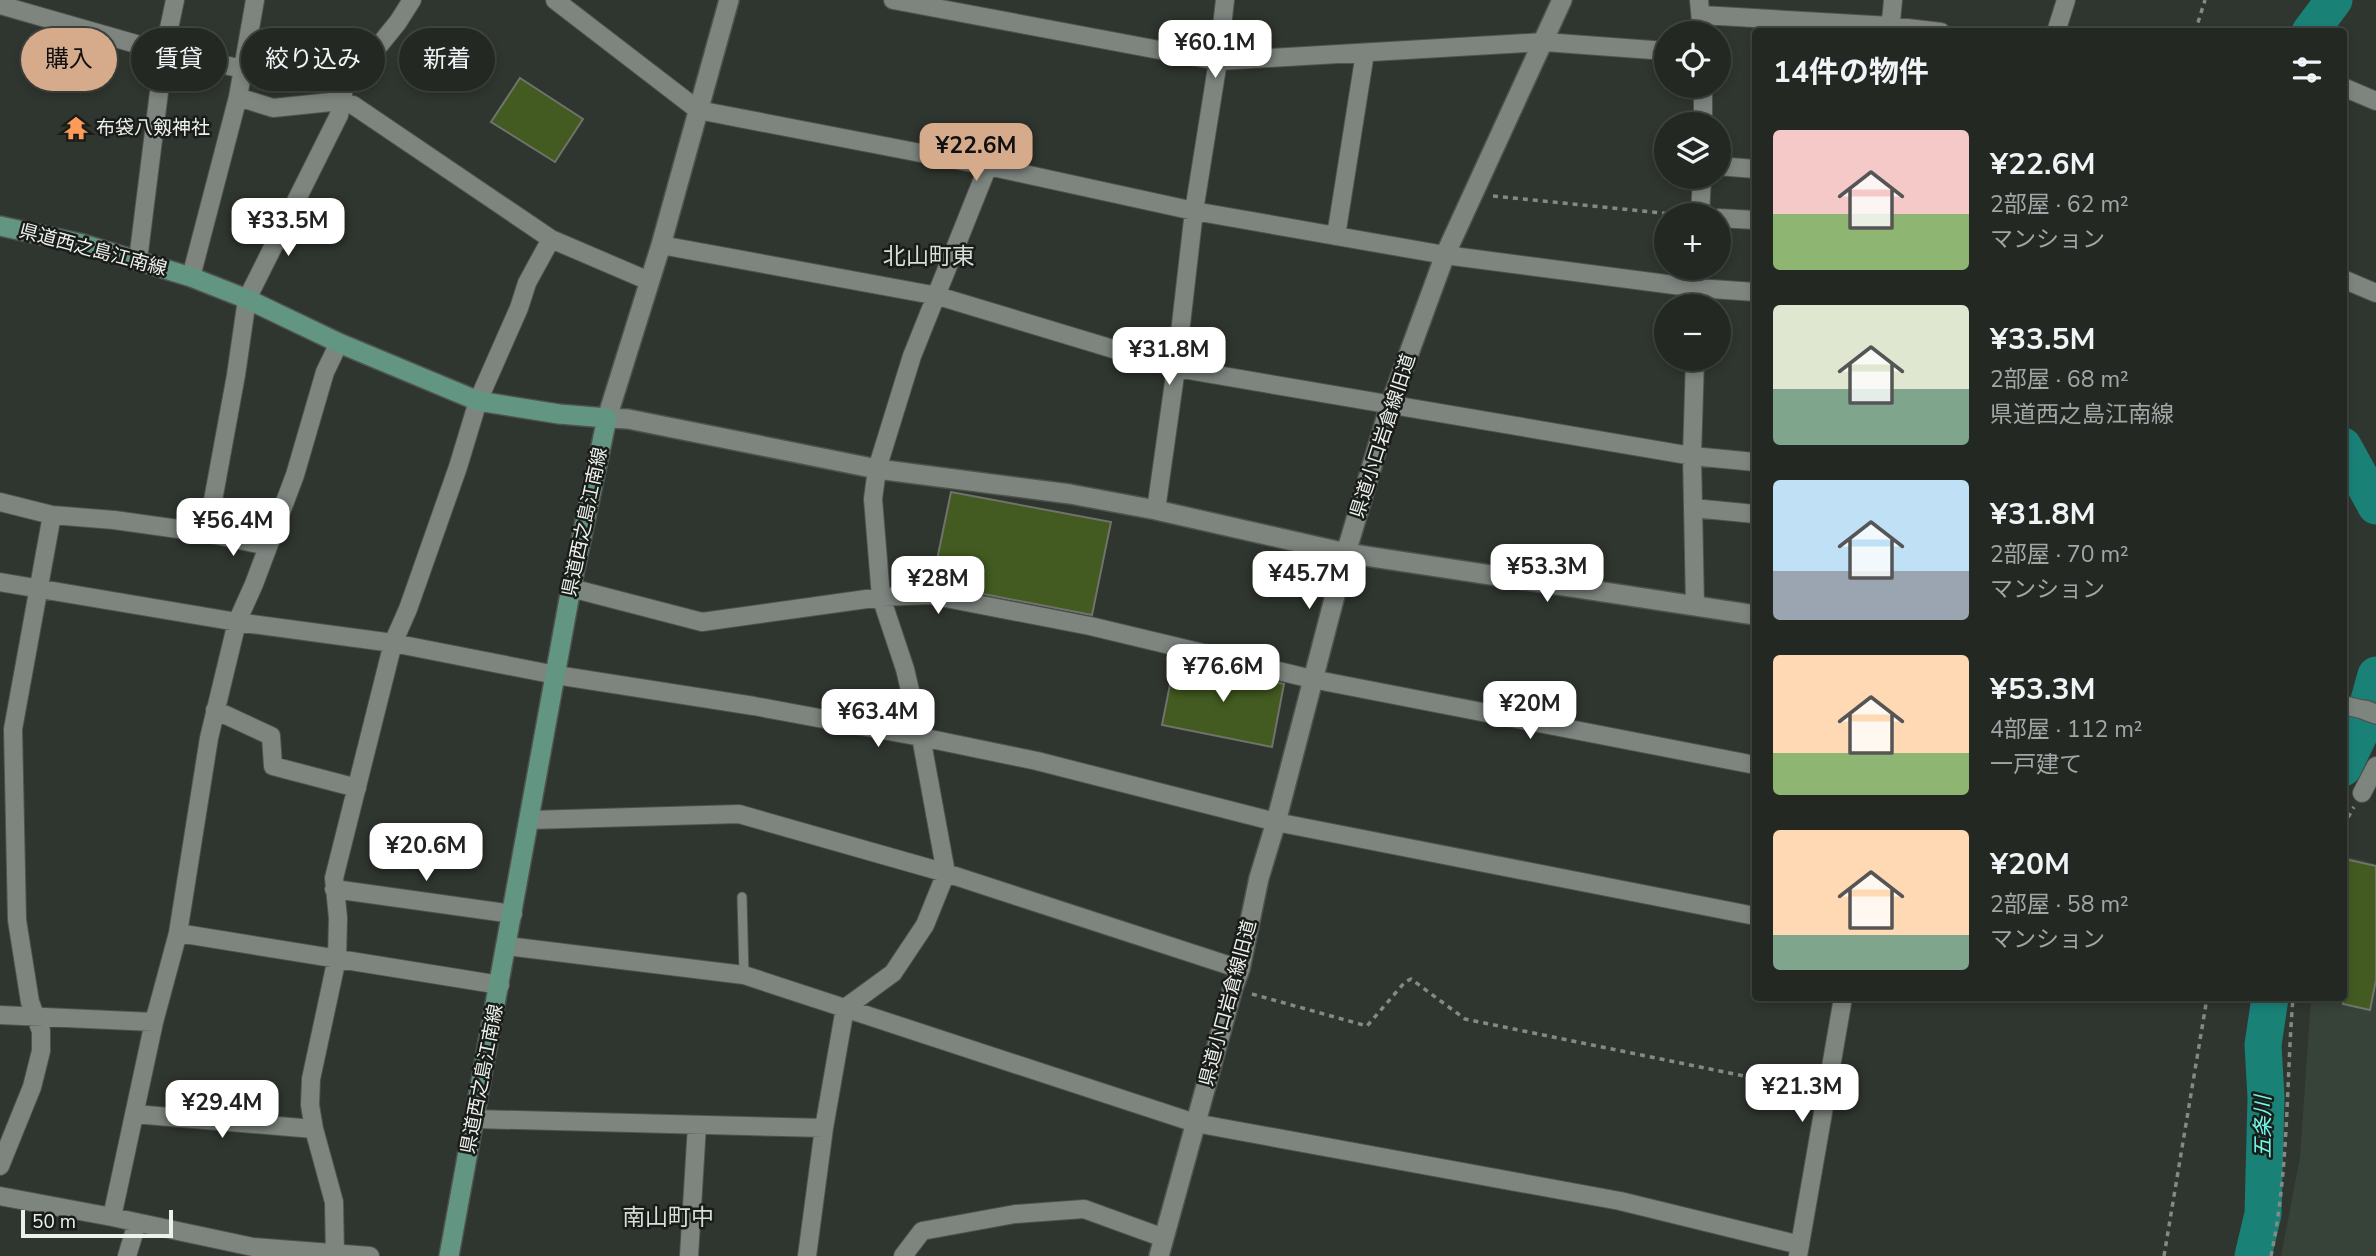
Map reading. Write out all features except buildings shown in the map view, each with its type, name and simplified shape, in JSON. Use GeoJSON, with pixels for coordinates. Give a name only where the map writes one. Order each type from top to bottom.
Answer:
{"type":"FeatureCollection","features":[{"type":"Feature","properties":{"kind":"main road","name":"県道西之島江南線"},"geometry":{"type":"LineString","coordinates":[[0,226],[38,233],[191,277],[478,401],[559,414],[607,418],[571,588],[449,1256]]}},
{"type":"Feature","properties":{"kind":"street"},"geometry":{"type":"LineString","coordinates":[[169,28],[175,0]]}},
{"type":"Feature","properties":{"kind":"street"},"geometry":{"type":"LineString","coordinates":[[250,28],[255,0]]}},
{"type":"Feature","properties":{"kind":"street"},"geometry":{"type":"LineString","coordinates":[[207,533],[247,299],[339,115],[344,89],[398,22],[412,0]]}},
{"type":"Feature","properties":{"kind":"street"},"geometry":{"type":"LineString","coordinates":[[555,0],[698,110],[988,166],[1194,211],[1445,256],[1697,288],[1752,292]]}},
{"type":"Feature","properties":{"kind":"street"},"geometry":{"type":"LineString","coordinates":[[729,0],[661,245],[607,418],[628,419],[877,469],[1070,494],[1156,510],[1346,553],[1752,615]]}},
{"type":"Feature","properties":{"kind":"street"},"geometry":{"type":"LineString","coordinates":[[893,0],[1218,61],[1544,42],[1654,50]]}},
{"type":"Feature","properties":{"kind":"street"},"geometry":{"type":"LineString","coordinates":[[1156,510],[1194,211],[1225,0]]}},
{"type":"Feature","properties":{"kind":"street","name":"県道小口岩倉線旧道"},"geometry":{"type":"LineString","coordinates":[[1161,1247],[1240,969],[1259,878],[1346,553],[1390,405],[1445,256],[1562,0]]}},
{"type":"Feature","properties":{"kind":"street"},"geometry":{"type":"LineString","coordinates":[[1890,28],[1894,0]]}},
{"type":"Feature","properties":{"kind":"street"},"geometry":{"type":"LineString","coordinates":[[2057,28],[2066,0]]}},
{"type":"Feature","properties":{"kind":"street"},"geometry":{"type":"LineString","coordinates":[[0,5],[131,43]]}},
{"type":"Feature","properties":{"kind":"street"},"geometry":{"type":"LineString","coordinates":[[1701,16],[1875,28]]}},
{"type":"Feature","properties":{"kind":"street"},"geometry":{"type":"LineString","coordinates":[[1336,236],[1365,53]]}},
{"type":"Feature","properties":{"kind":"street"},"geometry":{"type":"LineString","coordinates":[[191,277],[241,80]]}},
{"type":"Feature","properties":{"kind":"street"},"geometry":{"type":"LineString","coordinates":[[2347,89],[2376,100]]}},
{"type":"Feature","properties":{"kind":"street"},"geometry":{"type":"LineString","coordinates":[[138,260],[159,91]]}},
{"type":"Feature","properties":{"kind":"street"},"geometry":{"type":"LineString","coordinates":[[238,97],[273,108],[341,101],[353,105],[551,239],[649,281]]}},
{"type":"Feature","properties":{"kind":"street"},"geometry":{"type":"LineString","coordinates":[[807,1256],[824,1128],[845,1008],[893,973],[925,925],[946,873],[905,669],[881,597],[873,499],[877,469],[912,356],[988,166]]}},
{"type":"Feature","properties":{"kind":"street"},"geometry":{"type":"LineString","coordinates":[[1731,167],[1752,169]]}},
{"type":"Feature","properties":{"kind":"street"},"geometry":{"type":"LineString","coordinates":[[1731,219],[1752,220]]}},
{"type":"Feature","properties":{"kind":"street"},"geometry":{"type":"LineString","coordinates":[[335,1255],[334,1202],[310,1105],[311,1079],[337,958],[338,918],[334,878],[393,643],[436,532],[478,401],[519,308],[527,283],[551,239]]}},
{"type":"Feature","properties":{"kind":"street"},"geometry":{"type":"LineString","coordinates":[[661,245],[938,296],[1176,368],[1692,456],[1752,462]]}},
{"type":"Feature","properties":{"kind":"street"},"geometry":{"type":"LineString","coordinates":[[1697,280],[1697,294]]}},
{"type":"Feature","properties":{"kind":"street"},"geometry":{"type":"LineString","coordinates":[[2347,281],[2376,293]]}},
{"type":"Feature","properties":{"kind":"street"},"geometry":{"type":"LineString","coordinates":[[112,1217],[154,1022],[178,933],[209,738],[237,622],[298,464],[325,372],[339,343]]}},
{"type":"Feature","properties":{"kind":"street"},"geometry":{"type":"LineString","coordinates":[[1695,371],[1692,456],[1695,606]]}},
{"type":"Feature","properties":{"kind":"street"},"geometry":{"type":"LineString","coordinates":[[0,502],[52,515],[114,520],[207,533],[268,546]]}},
{"type":"Feature","properties":{"kind":"street"},"geometry":{"type":"LineString","coordinates":[[1693,508],[1752,513]]}},
{"type":"Feature","properties":{"kind":"street"},"geometry":{"type":"LineString","coordinates":[[0,1166],[32,1087],[41,1052],[41,1031],[30,1002],[17,920],[7,803],[13,729],[52,515]]}},
{"type":"Feature","properties":{"kind":"street"},"geometry":{"type":"LineString","coordinates":[[0,582],[237,622],[393,643],[556,675],[754,706],[920,737],[1037,761],[1276,822],[1752,915]]}},
{"type":"Feature","properties":{"kind":"street"},"geometry":{"type":"LineString","coordinates":[[571,588],[702,622],[881,597],[930,595],[1077,623],[1312,679],[1752,764]]}},
{"type":"Feature","properties":{"kind":"street"},"geometry":{"type":"LineString","coordinates":[[2347,706],[2371,712]]}},
{"type":"Feature","properties":{"kind":"street"},"geometry":{"type":"LineString","coordinates":[[215,710],[271,736],[273,766],[357,788]]}},
{"type":"Feature","properties":{"kind":"street"},"geometry":{"type":"LineString","coordinates":[[2362,793],[2376,766]]}},
{"type":"Feature","properties":{"kind":"street"},"geometry":{"type":"LineString","coordinates":[[530,820],[738,814],[946,873],[1240,969]]}},
{"type":"Feature","properties":{"kind":"street"},"geometry":{"type":"LineString","coordinates":[[334,889],[513,914]]}},
{"type":"Feature","properties":{"kind":"street"},"geometry":{"type":"LineString","coordinates":[[178,933],[500,985]]}},
{"type":"Feature","properties":{"kind":"street"},"geometry":{"type":"LineString","coordinates":[[507,946],[744,975],[1195,1123],[1620,1200],[1799,1250],[1842,1001]]}},
{"type":"Feature","properties":{"kind":"street"},"geometry":{"type":"LineString","coordinates":[[0,1015],[154,1022]]}},
{"type":"Feature","properties":{"kind":"street"},"geometry":{"type":"LineString","coordinates":[[134,1114],[314,1129]]}},
{"type":"Feature","properties":{"kind":"street"},"geometry":{"type":"LineString","coordinates":[[475,1119],[824,1128]]}},
{"type":"Feature","properties":{"kind":"street"},"geometry":{"type":"LineString","coordinates":[[688,1256],[697,1125]]}},
{"type":"Feature","properties":{"kind":"street"},"geometry":{"type":"LineString","coordinates":[[0,1196],[253,1247],[370,1256]]}},
{"type":"Feature","properties":{"kind":"street"},"geometry":{"type":"LineString","coordinates":[[903,1256],[922,1231],[1015,1214],[1084,1209],[1161,1247]]}},
{"type":"Feature","properties":{"kind":"street"},"geometry":{"type":"LineString","coordinates":[[127,1256],[137,1223]]}},
{"type":"Feature","properties":{"kind":"lane"},"geometry":{"type":"LineString","coordinates":[[742,897],[744,975]]}},
{"type":"Feature","properties":{"kind":"path"},"geometry":{"type":"LineString","coordinates":[[2197,28],[2205,0]]}},
{"type":"Feature","properties":{"kind":"path"},"geometry":{"type":"LineString","coordinates":[[1474,194],[1654,212]]}},
{"type":"Feature","properties":{"kind":"path"},"geometry":{"type":"LineString","coordinates":[[1233,988],[1367,1026],[1405,982],[1411,979],[1465,1019],[1827,1093]]}},
{"type":"Feature","properties":{"kind":"path"},"geometry":{"type":"LineString","coordinates":[[2164,1256],[2206,1001]]}},
{"type":"Feature","properties":{"kind":"path"},"geometry":{"type":"LineString","coordinates":[[2271,1256],[2285,1166],[2293,1001]]}},
{"type":"Feature","properties":{"kind":"shaded area"},"geometry":{"type":"Polygon","coordinates":[[[2347,856],[2376,864],[2376,1256],[2281,1256],[2300,1157],[2311,1001],[2347,1001],[2347,856]]]}},
{"type":"Feature","properties":{"kind":"waterway","name":"五条川"},"geometry":{"type":"LineString","coordinates":[[2313,28],[2334,0]]}},
{"type":"Feature","properties":{"kind":"waterway","name":"五条川"},"geometry":{"type":"LineString","coordinates":[[2347,453],[2376,506]]}},
{"type":"Feature","properties":{"kind":"waterway","name":"五条川"},"geometry":{"type":"LineString","coordinates":[[2347,760],[2360,733],[2376,675]]}},
{"type":"Feature","properties":{"kind":"waterway","name":"五条川"},"geometry":{"type":"LineString","coordinates":[[2253,1256],[2263,1214],[2266,1097],[2263,1045],[2270,1001]]}},
{"type":"Feature","properties":{"kind":"place","name":"布袋八剱神社"},"geometry":{"type":"Point","coordinates":[76,128]}},
{"type":"Feature","properties":{"kind":"district","name":"北山町東"},"geometry":{"type":"Point","coordinates":[929,256]}},
{"type":"Feature","properties":{"kind":"district","name":"南山町中"},"geometry":{"type":"Point","coordinates":[668,1217]}}]}
